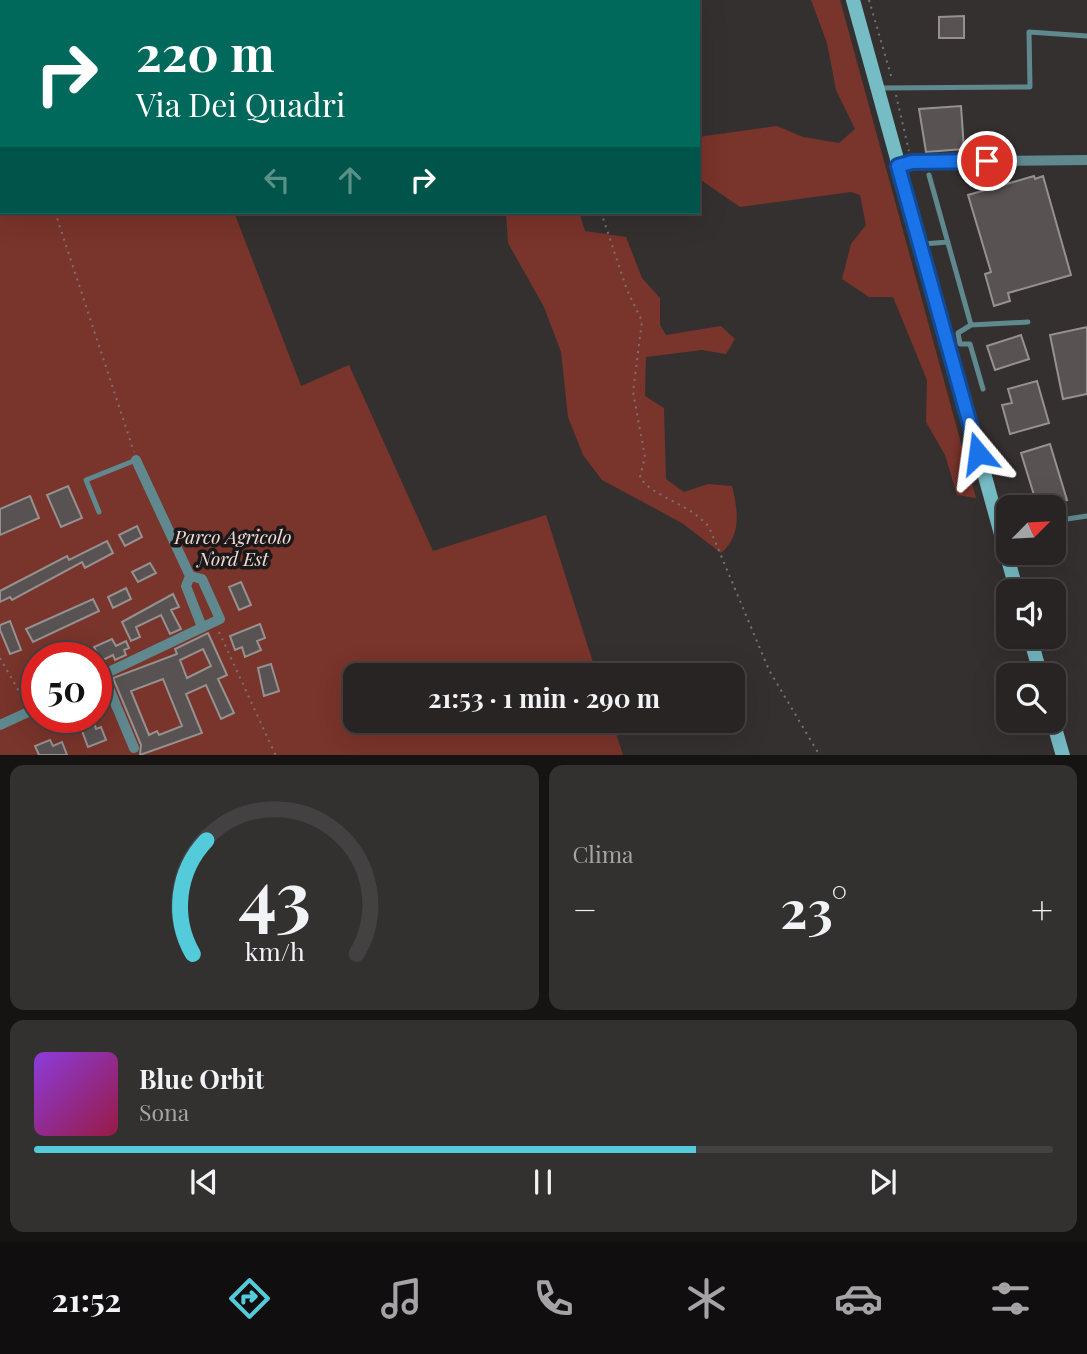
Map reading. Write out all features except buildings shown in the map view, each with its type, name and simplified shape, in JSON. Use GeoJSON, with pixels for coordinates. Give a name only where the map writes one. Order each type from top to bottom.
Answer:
{"type":"FeatureCollection","features":[{"type":"Feature","properties":{"kind":"main road"},"geometry":{"type":"LineString","coordinates":[[853,0],[920,244],[996,498]]}},
{"type":"Feature","properties":{"kind":"main road"},"geometry":{"type":"LineString","coordinates":[[1057,733],[1063,755]]}},
{"type":"Feature","properties":{"kind":"street"},"geometry":{"type":"LineString","coordinates":[[898,166],[912,162],[1087,160]]}},
{"type":"Feature","properties":{"kind":"street"},"geometry":{"type":"LineString","coordinates":[[136,460],[190,576],[186,586],[202,627]]}},
{"type":"Feature","properties":{"kind":"street"},"geometry":{"type":"LineString","coordinates":[[112,670],[220,619],[202,579],[190,576]]}},
{"type":"Feature","properties":{"kind":"street"},"geometry":{"type":"LineString","coordinates":[[112,703],[134,748]]}},
{"type":"Feature","properties":{"kind":"street"},"geometry":{"type":"LineString","coordinates":[[0,726],[21,716]]}},
{"type":"Feature","properties":{"kind":"lane"},"geometry":{"type":"LineString","coordinates":[[877,88],[1030,87],[1029,32],[1087,36]]}},
{"type":"Feature","properties":{"kind":"lane"},"geometry":{"type":"LineString","coordinates":[[929,176],[971,325]]}},
{"type":"Feature","properties":{"kind":"lane"},"geometry":{"type":"LineString","coordinates":[[920,244],[948,242]]}},
{"type":"Feature","properties":{"kind":"lane"},"geometry":{"type":"LineString","coordinates":[[983,389],[970,344],[960,345],[958,333],[971,325],[1028,322]]}},
{"type":"Feature","properties":{"kind":"lane"},"geometry":{"type":"LineString","coordinates":[[99,512],[86,480],[136,460]]}},
{"type":"Feature","properties":{"kind":"lane"},"geometry":{"type":"LineString","coordinates":[[1066,519],[1087,516]]}},
{"type":"Feature","properties":{"kind":"path"},"geometry":{"type":"LineString","coordinates":[[869,0],[893,82]]}},
{"type":"Feature","properties":{"kind":"path"},"geometry":{"type":"LineString","coordinates":[[56,214],[136,460]]}},
{"type":"Feature","properties":{"kind":"path"},"geometry":{"type":"LineString","coordinates":[[602,214],[627,290],[642,321],[633,392],[645,457],[640,477],[646,486],[696,511],[709,527],[769,670],[820,755]]}},
{"type":"Feature","properties":{"kind":"path"},"geometry":{"type":"LineString","coordinates":[[214,622],[276,755]]}},
{"type":"Feature","properties":{"kind":"path"},"geometry":{"type":"LineString","coordinates":[[0,658],[21,691]]}},
{"type":"Feature","properties":{"kind":"green space"},"geometry":{"type":"Polygon","coordinates":[[[811,0],[840,0],[976,498],[957,495],[945,455],[926,422],[927,380],[893,297],[869,297],[842,279],[851,244],[866,225],[860,195],[851,192],[740,207],[700,179],[700,137],[777,126],[803,137],[839,143],[855,129],[836,90],[827,43],[811,0]]]}},
{"type":"Feature","properties":{"kind":"green space","name":"Parco Agricolo Nord Est"},"geometry":{"type":"Polygon","coordinates":[[[0,214],[235,214],[301,386],[349,365],[433,551],[546,515],[593,663],[343,663],[343,733],[616,733],[623,755],[0,755],[0,214]]]}},
{"type":"Feature","properties":{"kind":"green space"},"geometry":{"type":"Polygon","coordinates":[[[506,214],[580,214],[585,231],[626,237],[642,278],[660,298],[660,325],[666,335],[721,326],[735,339],[726,354],[702,350],[646,357],[645,396],[664,408],[666,479],[684,492],[708,484],[732,486],[737,522],[728,546],[721,553],[682,523],[602,480],[583,455],[568,417],[561,352],[544,307],[508,243],[506,214]]]}},
{"type":"Feature","properties":{"kind":"route"},"geometry":{"type":"LineString","coordinates":[[978,453],[898,166],[912,162],[987,161]]}}]}
